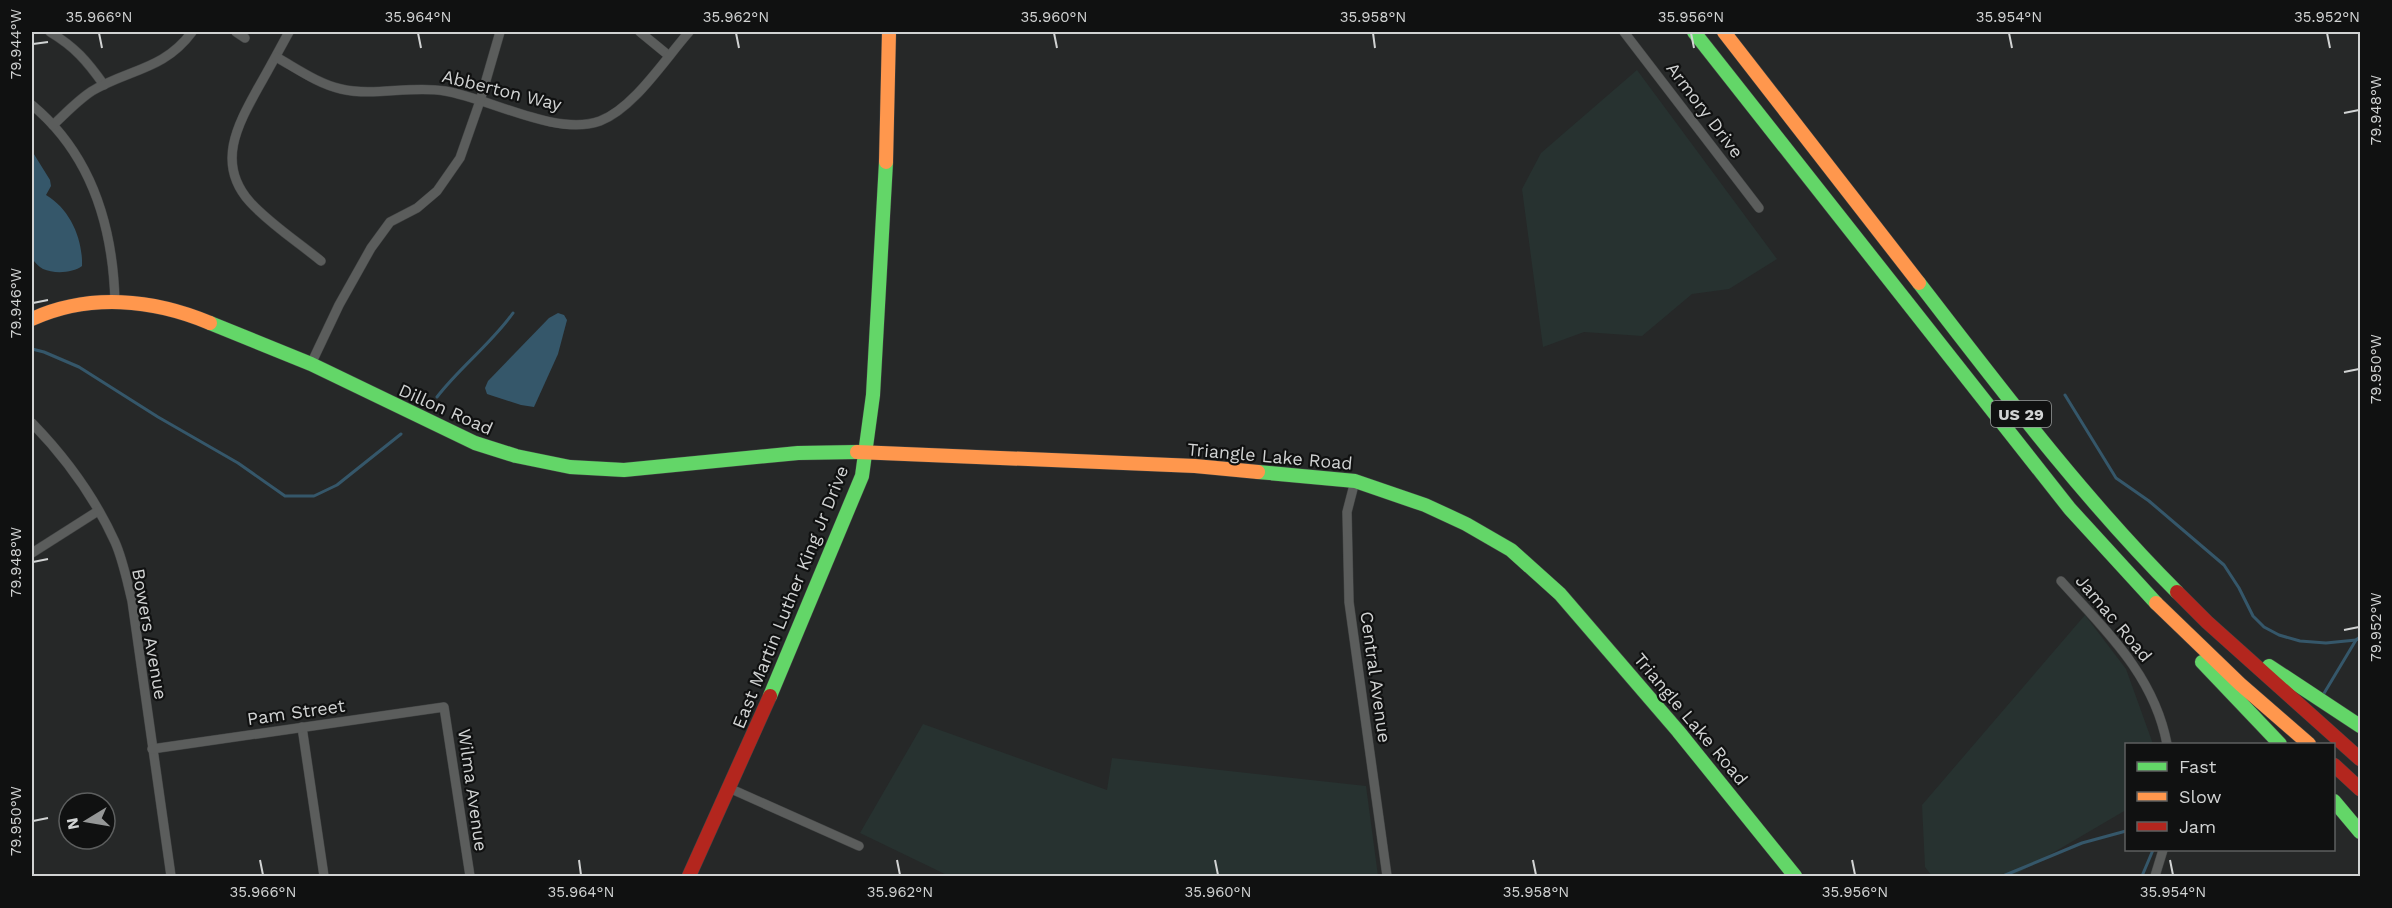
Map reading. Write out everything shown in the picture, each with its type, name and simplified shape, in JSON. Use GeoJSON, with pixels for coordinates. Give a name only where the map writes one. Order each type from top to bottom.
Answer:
{"type":"FeatureCollection","features":[{"type":"Feature","properties":{"kind":"main road","name":"East Martin Luther King Jr Drive"},"geometry":{"type":"LineString","coordinates":[[689,876],[828,560],[862,476],[873,395],[885,194],[889,32]]}},
{"type":"Feature","properties":{"kind":"main road","name":"US 29"},"geometry":{"type":"LineString","coordinates":[[1694,32],[2043,477],[2126,573],[2159,607],[2240,684],[2308,743]]}},
{"type":"Feature","properties":{"kind":"main road","name":"US 29"},"geometry":{"type":"LineString","coordinates":[[1724,32],[2030,426],[2100,510],[2207,622],[2361,759]]}},
{"type":"Feature","properties":{"kind":"main road","name":"Dillon Road"},"geometry":{"type":"LineString","coordinates":[[32,319],[52,310],[77,304],[115,302],[153,305],[189,314],[310,364],[475,443],[516,456],[560,465],[624,470],[798,453],[866,452]]}},
{"type":"Feature","properties":{"kind":"main road","name":"Triangle Lake Road"},"geometry":{"type":"LineString","coordinates":[[866,452],[1195,466],[1355,481],[1425,505],[1466,524],[1511,550],[1560,594],[1709,768],[1795,876]]}},
{"type":"Feature","properties":{"kind":"main road"},"geometry":{"type":"LineString","coordinates":[[2159,607],[2181,640],[2279,743]]}},
{"type":"Feature","properties":{"kind":"main road"},"geometry":{"type":"LineString","coordinates":[[2207,622],[2308,693],[2361,726]]}},
{"type":"Feature","properties":{"kind":"main road"},"geometry":{"type":"LineString","coordinates":[[2335,766],[2361,789]]}},
{"type":"Feature","properties":{"kind":"main road"},"geometry":{"type":"LineString","coordinates":[[2335,802],[2361,832]]}},
{"type":"Feature","properties":{"kind":"street"},"geometry":{"type":"LineString","coordinates":[[50,32],[70,45],[85,59],[104,85]]}},
{"type":"Feature","properties":{"kind":"street"},"geometry":{"type":"LineString","coordinates":[[53,125],[90,92],[156,64],[192,32]]}},
{"type":"Feature","properties":{"kind":"street"},"geometry":{"type":"LineString","coordinates":[[236,32],[245,38]]}},
{"type":"Feature","properties":{"kind":"street"},"geometry":{"type":"LineString","coordinates":[[290,32],[239,124],[232,150],[233,172],[243,193],[251,203],[321,261]]}},
{"type":"Feature","properties":{"kind":"street"},"geometry":{"type":"LineString","coordinates":[[310,364],[339,304],[371,248],[390,222],[427,200],[452,171],[466,145],[500,32]]}},
{"type":"Feature","properties":{"kind":"street"},"geometry":{"type":"LineString","coordinates":[[640,32],[668,55]]}},
{"type":"Feature","properties":{"kind":"street","name":"Abberton Way"},"geometry":{"type":"LineString","coordinates":[[276,57],[323,83],[340,89],[364,91],[428,88],[448,91],[558,122],[577,124],[597,122],[621,108],[689,32]]}},
{"type":"Feature","properties":{"kind":"street","name":"Armory Drive"},"geometry":{"type":"LineString","coordinates":[[1624,32],[1759,208]]}},
{"type":"Feature","properties":{"kind":"street"},"geometry":{"type":"LineString","coordinates":[[32,105],[53,125],[80,162],[100,204],[114,266],[115,302]]}},
{"type":"Feature","properties":{"kind":"street","name":"Bowers Avenue"},"geometry":{"type":"LineString","coordinates":[[32,423],[69,465],[115,543],[132,600],[171,876]]}},
{"type":"Feature","properties":{"kind":"street","name":"Central Avenue"},"geometry":{"type":"LineString","coordinates":[[1355,481],[1347,512],[1349,602],[1353,646],[1388,876]]}},
{"type":"Feature","properties":{"kind":"street"},"geometry":{"type":"LineString","coordinates":[[32,553],[98,511]]}},
{"type":"Feature","properties":{"kind":"street","name":"Jamac Road"},"geometry":{"type":"LineString","coordinates":[[2061,581],[2120,647],[2141,675],[2154,701],[2167,743]]}},
{"type":"Feature","properties":{"kind":"street","name":"Pam Street"},"geometry":{"type":"LineString","coordinates":[[152,749],[444,709]]}},
{"type":"Feature","properties":{"kind":"street","name":"Wilma Avenue"},"geometry":{"type":"LineString","coordinates":[[444,709],[470,876]]}},
{"type":"Feature","properties":{"kind":"street"},"geometry":{"type":"LineString","coordinates":[[302,728],[324,876]]}},
{"type":"Feature","properties":{"kind":"street"},"geometry":{"type":"LineString","coordinates":[[729,788],[860,846]]}},
{"type":"Feature","properties":{"kind":"street"},"geometry":{"type":"LineString","coordinates":[[2155,876],[2162,851]]}},
{"type":"Feature","properties":{"kind":"shaded area"},"geometry":{"type":"Polygon","coordinates":[[[1637,70],[1777,259],[1729,289],[1692,294],[1642,336],[1584,332],[1543,347],[1522,189],[1541,153],[1637,70]]]}},
{"type":"Feature","properties":{"kind":"shaded area"},"geometry":{"type":"Polygon","coordinates":[[[2085,615],[2126,669],[2153,743],[2125,743],[2125,811],[2013,876],[1932,876],[1925,867],[1922,805],[2085,615]]]}},
{"type":"Feature","properties":{"kind":"shaded area"},"geometry":{"type":"Polygon","coordinates":[[[923,724],[1107,790],[1112,758],[1366,786],[1378,876],[949,876],[860,833],[923,724]]]}},
{"type":"Feature","properties":{"kind":"water"},"geometry":{"type":"Polygon","coordinates":[[[32,151],[50,180],[51,186],[46,195],[62,208],[77,235],[82,266],[74,270],[47,271],[32,259],[32,151]]]}},
{"type":"Feature","properties":{"kind":"water"},"geometry":{"type":"Polygon","coordinates":[[[558,313],[564,315],[567,320],[558,354],[534,407],[487,394],[485,388],[488,381],[549,318],[558,313]]]}},
{"type":"Feature","properties":{"kind":"waterway"},"geometry":{"type":"LineString","coordinates":[[437,397],[513,313]]}},
{"type":"Feature","properties":{"kind":"waterway"},"geometry":{"type":"LineString","coordinates":[[32,349],[79,367],[158,417],[238,463],[285,496],[314,496],[337,485],[401,434]]}},
{"type":"Feature","properties":{"kind":"waterway"},"geometry":{"type":"LineString","coordinates":[[2065,395],[2116,478],[2149,501],[2224,565],[2253,616],[2264,627],[2279,635],[2300,641],[2326,643],[2356,640]]}},
{"type":"Feature","properties":{"kind":"waterway"},"geometry":{"type":"LineString","coordinates":[[2323,695],[2360,637]]}},
{"type":"Feature","properties":{"kind":"waterway"},"geometry":{"type":"LineString","coordinates":[[2003,876],[2082,843],[2125,831]]}},
{"type":"Feature","properties":{"kind":"waterway"},"geometry":{"type":"LineString","coordinates":[[2142,876],[2153,851]]}},
{"type":"Feature","properties":{"kind":"traffic: fast"},"geometry":{"type":"LineString","coordinates":[[1694,32],[2070,509],[2156,603]]}},
{"type":"Feature","properties":{"kind":"traffic: fast"},"geometry":{"type":"LineString","coordinates":[[770,696],[862,476],[873,395],[886,162]]}},
{"type":"Feature","properties":{"kind":"traffic: fast"},"geometry":{"type":"LineString","coordinates":[[1919,283],[2075,480],[2108,519],[2177,592]]}},
{"type":"Feature","properties":{"kind":"traffic: fast"},"geometry":{"type":"LineString","coordinates":[[210,323],[311,364],[475,443],[516,456],[570,467],[624,470],[798,453],[857,452]]}},
{"type":"Feature","properties":{"kind":"traffic: fast"},"geometry":{"type":"LineString","coordinates":[[1258,472],[1355,481],[1425,505],[1466,524],[1511,550],[1560,594],[1678,731],[1795,876]]}},
{"type":"Feature","properties":{"kind":"traffic: fast"},"geometry":{"type":"LineString","coordinates":[[2202,662],[2279,743]]}},
{"type":"Feature","properties":{"kind":"traffic: fast"},"geometry":{"type":"LineString","coordinates":[[2269,666],[2360,726]]}},
{"type":"Feature","properties":{"kind":"traffic: fast"},"geometry":{"type":"LineString","coordinates":[[2335,802],[2360,832]]}},
{"type":"Feature","properties":{"kind":"traffic: slow"},"geometry":{"type":"LineString","coordinates":[[886,162],[889,32]]}},
{"type":"Feature","properties":{"kind":"traffic: slow"},"geometry":{"type":"LineString","coordinates":[[1724,32],[1919,283]]}},
{"type":"Feature","properties":{"kind":"traffic: slow"},"geometry":{"type":"LineString","coordinates":[[32,319],[76,305],[121,302],[166,309],[210,323]]}},
{"type":"Feature","properties":{"kind":"traffic: slow"},"geometry":{"type":"LineString","coordinates":[[857,452],[1195,466],[1258,472]]}},
{"type":"Feature","properties":{"kind":"traffic: slow"},"geometry":{"type":"LineString","coordinates":[[2156,603],[2240,684],[2308,743]]}},
{"type":"Feature","properties":{"kind":"traffic: jam"},"geometry":{"type":"LineString","coordinates":[[2177,592],[2207,622],[2360,759]]}},
{"type":"Feature","properties":{"kind":"traffic: jam"},"geometry":{"type":"LineString","coordinates":[[689,876],[770,696]]}},
{"type":"Feature","properties":{"kind":"traffic: jam"},"geometry":{"type":"LineString","coordinates":[[2335,766],[2360,789]]}}]}
